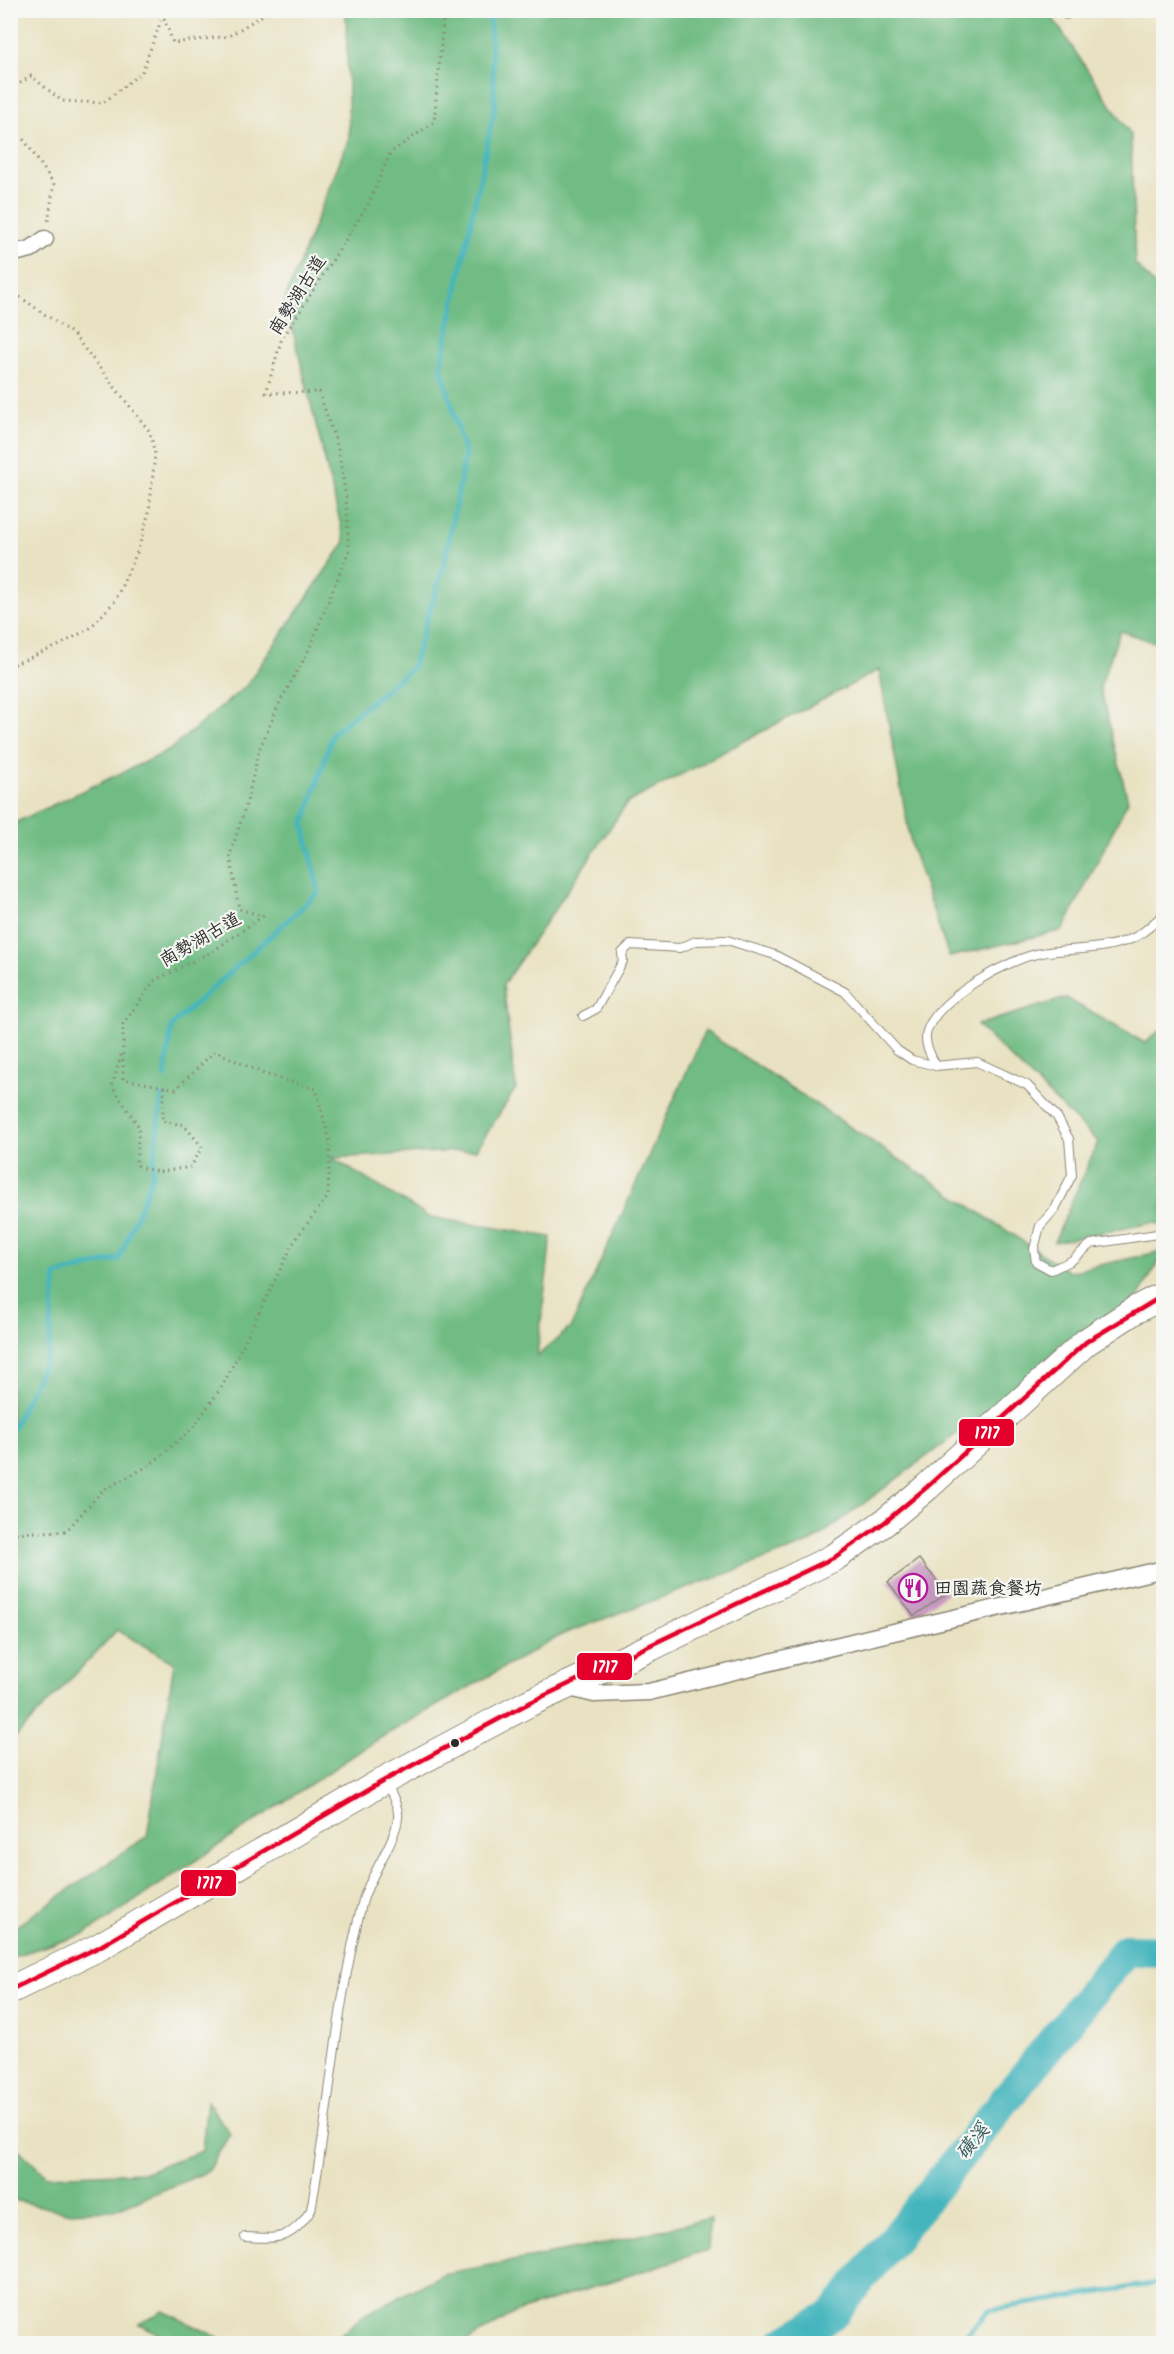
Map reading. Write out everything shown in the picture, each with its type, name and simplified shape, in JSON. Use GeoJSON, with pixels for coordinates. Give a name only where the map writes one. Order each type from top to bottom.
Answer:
{"type":"FeatureCollection","features":[{"type":"Feature","properties":{"kind":"main road"},"geometry":{"type":"LineString","coordinates":[[10,1990],[99,1947],[385,1780],[565,1687],[835,1557],[927,1487],[1086,1342],[1135,1310],[1164,1295]]}},
{"type":"Feature","properties":{"kind":"street"},"geometry":{"type":"LineString","coordinates":[[10,254],[31,249],[45,239]]}},
{"type":"Feature","properties":{"kind":"street"},"geometry":{"type":"LineString","coordinates":[[565,1687],[594,1694],[649,1692],[1164,1569]]}},
{"type":"Feature","properties":{"kind":"lane"},"geometry":{"type":"LineString","coordinates":[[936,1066],[926,1043],[927,1031],[938,1013],[981,976],[1039,953],[1101,948],[1133,938],[1164,914]]}},
{"type":"Feature","properties":{"kind":"lane"},"geometry":{"type":"LineString","coordinates":[[583,1016],[596,1009],[619,969],[622,953],[630,945],[680,948],[696,941],[727,940],[775,955],[829,981],[859,1006],[897,1050],[912,1060],[936,1066],[977,1062],[1027,1085],[1057,1117],[1069,1139],[1072,1175],[1055,1209],[1040,1226],[1034,1249],[1036,1262],[1052,1270],[1071,1261],[1091,1244],[1164,1233]]}},
{"type":"Feature","properties":{"kind":"lane"},"geometry":{"type":"LineString","coordinates":[[245,2237],[278,2239],[300,2228],[311,2210],[346,1979],[364,1899],[376,1865],[396,1831],[398,1812],[385,1780]]}},
{"type":"Feature","properties":{"kind":"path"},"geometry":{"type":"LineString","coordinates":[[10,90],[31,76],[62,101],[103,103],[142,72],[165,10]]}},
{"type":"Feature","properties":{"kind":"path"},"geometry":{"type":"LineString","coordinates":[[163,16],[173,43],[229,36],[271,10]]}},
{"type":"Feature","properties":{"kind":"path"},"geometry":{"type":"LineString","coordinates":[[366,10],[377,16],[410,10]]}},
{"type":"Feature","properties":{"kind":"path","name":"南勢湖古道"},"geometry":{"type":"LineString","coordinates":[[165,1087],[123,1078],[123,1024],[154,981],[213,951],[263,916],[239,909],[230,855],[247,802],[259,750],[281,700],[308,652],[349,550],[346,497],[338,448],[319,392],[266,393],[281,341],[369,203],[390,153],[434,122],[444,10]]}},
{"type":"Feature","properties":{"kind":"path"},"geometry":{"type":"LineString","coordinates":[[10,128],[25,141],[54,183],[45,239]]}},
{"type":"Feature","properties":{"kind":"path"},"geometry":{"type":"LineString","coordinates":[[10,290],[73,334],[150,432],[155,454],[149,512],[138,550],[115,601],[90,628],[10,666]]}},
{"type":"Feature","properties":{"kind":"path"},"geometry":{"type":"LineString","coordinates":[[10,1533],[66,1531],[103,1490],[150,1465],[192,1429],[223,1385],[295,1240],[328,1196],[330,1143],[316,1089],[264,1074],[215,1051],[176,1089],[165,1087],[162,1121],[184,1125],[202,1147],[191,1167],[158,1172],[139,1167],[136,1163],[139,1127],[112,1086],[123,1050]]}},
{"type":"Feature","properties":{"kind":"green space"},"geometry":{"type":"Polygon","coordinates":[[[346,11],[1048,11],[1131,135],[1135,264],[1164,296],[1163,645],[1120,631],[1100,687],[1128,801],[1063,930],[949,957],[912,849],[879,670],[627,803],[503,985],[516,1088],[476,1150],[332,1158],[429,1217],[551,1237],[537,1356],[571,1327],[705,1031],[1069,1272],[1163,1251],[1163,1255],[1136,1300],[812,1542],[563,1634],[380,1738],[85,1934],[11,1957],[11,1930],[147,1836],[174,1663],[117,1630],[11,1742],[10,825],[168,751],[246,686],[345,542],[285,299],[349,138],[346,11]]]}},
{"type":"Feature","properties":{"kind":"green space"},"geometry":{"type":"Polygon","coordinates":[[[1066,998],[1145,1043],[1163,1028],[1163,1224],[1151,1223],[1054,1242],[1098,1142],[977,1025],[1066,998]]]}},
{"type":"Feature","properties":{"kind":"green space"},"geometry":{"type":"Polygon","coordinates":[[[207,2101],[230,2134],[207,2172],[114,2210],[67,2212],[14,2200],[11,2194],[11,2142],[46,2176],[145,2172],[202,2151],[207,2101]]]}},
{"type":"Feature","properties":{"kind":"green space"},"geometry":{"type":"Polygon","coordinates":[[[710,2218],[708,2250],[516,2312],[465,2343],[332,2343],[362,2316],[443,2274],[599,2245],[710,2218]]]}},
{"type":"Feature","properties":{"kind":"green space"},"geometry":{"type":"Polygon","coordinates":[[[163,2311],[230,2343],[176,2343],[139,2324],[163,2311]]]}},
{"type":"Feature","properties":{"kind":"building"},"geometry":{"type":"Polygon","coordinates":[[[919,1559],[947,1593],[914,1616],[888,1582],[919,1559]]]}},
{"type":"Feature","properties":{"kind":"waterway"},"geometry":{"type":"LineString","coordinates":[[165,1077],[172,1025],[319,892],[304,825],[333,733],[412,668],[444,565],[465,455],[441,366],[495,106],[489,10]]}},
{"type":"Feature","properties":{"kind":"waterway"},"geometry":{"type":"LineString","coordinates":[[10,1434],[48,1355],[56,1275],[119,1259],[152,1178],[162,1096]]}},
{"type":"Feature","properties":{"kind":"waterway","name":"磺溪"},"geometry":{"type":"LineString","coordinates":[[781,2344],[833,2314],[1126,1950],[1164,1951]]}},
{"type":"Feature","properties":{"kind":"waterway"},"geometry":{"type":"LineString","coordinates":[[958,2344],[989,2310],[1164,2282]]}},
{"type":"Feature","properties":{"kind":"transit line","name":"1717"},"geometry":{"type":"LineString","coordinates":[[10,1990],[99,1947],[385,1780],[529,1703],[835,1557],[885,1522],[927,1487],[1086,1342],[1164,1295]]}},
{"type":"Feature","properties":{"kind":"place","name":"田園蔬食餐坊"},"geometry":{"type":"Point","coordinates":[913,1588]}}]}
